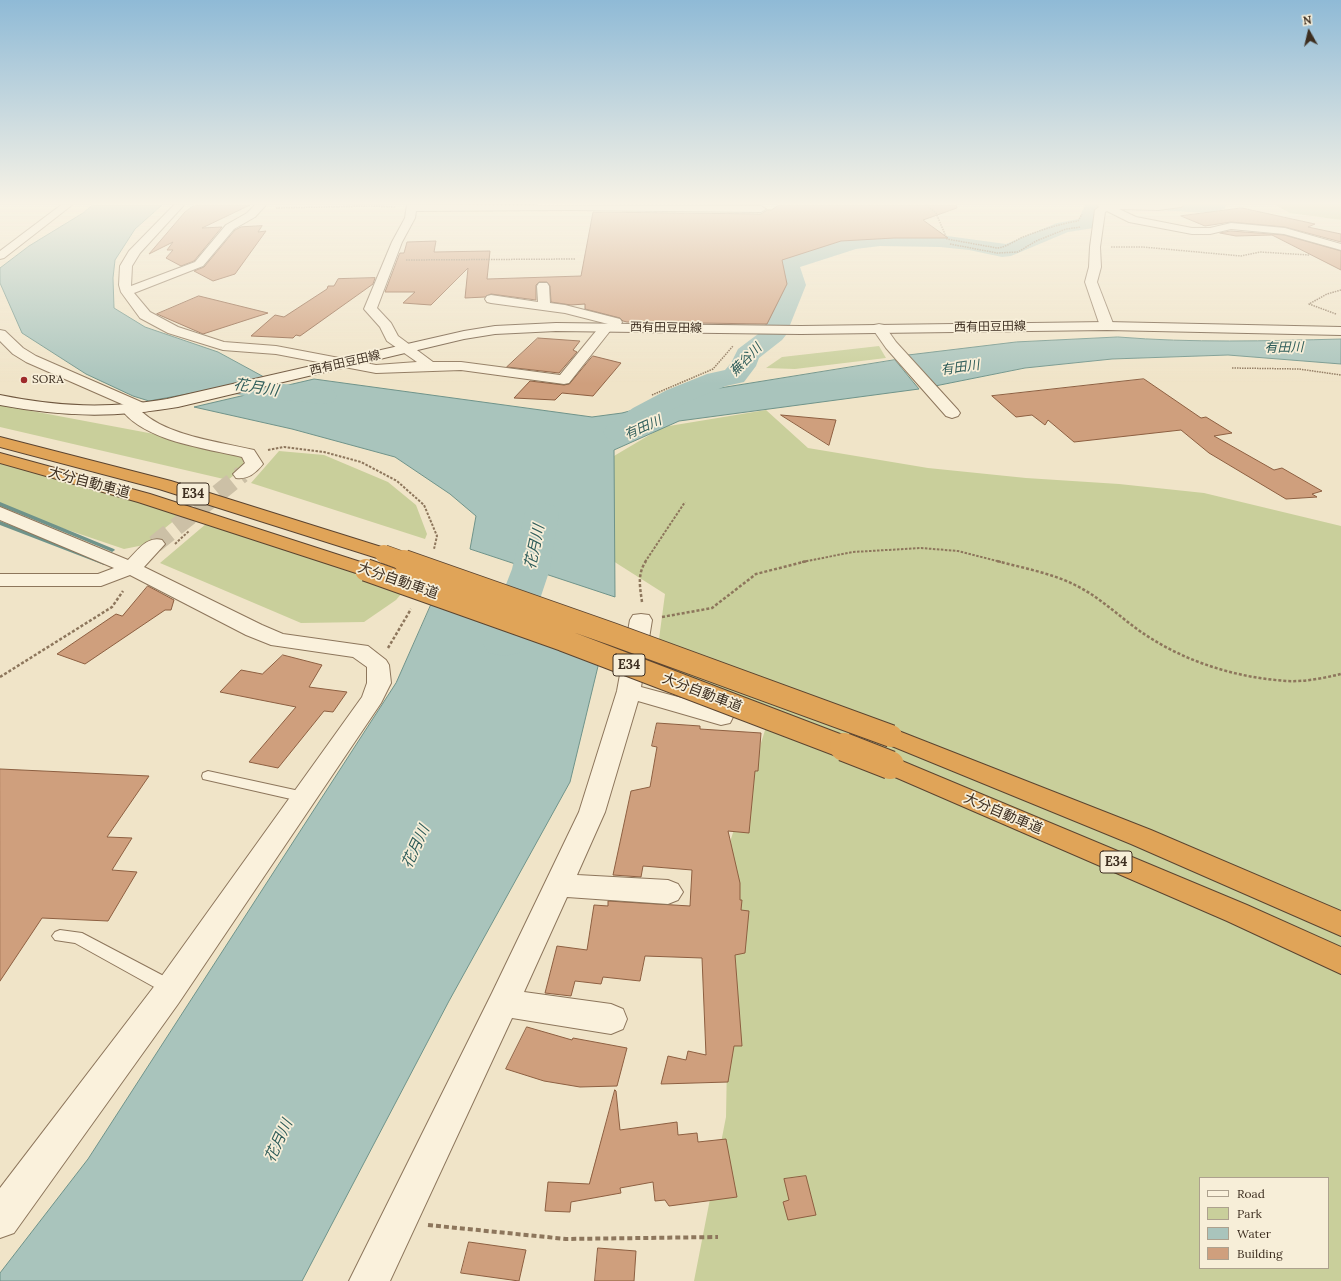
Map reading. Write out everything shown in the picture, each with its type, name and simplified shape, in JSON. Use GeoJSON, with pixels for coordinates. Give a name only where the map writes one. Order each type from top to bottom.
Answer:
{"type":"FeatureCollection","features":[{"type":"Feature","properties":{"kind":"highway","name":"大分自動車道"},"geometry":{"type":"LineString","coordinates":[[0,442],[165,485],[384,554],[591,626],[891,736],[1141,837],[1341,924]]}},
{"type":"Feature","properties":{"kind":"highway","name":"大分自動車道"},"geometry":{"type":"LineString","coordinates":[[0,458],[144,498],[366,570],[465,604],[890,765],[1237,913],[1341,961]]}},
{"type":"Feature","properties":{"kind":"street"},"geometry":{"type":"LineString","coordinates":[[127,265],[125,285],[127,292],[145,315],[173,330],[223,346],[276,350],[347,362],[376,369],[460,366],[564,380],[615,322],[544,305],[497,300],[504,287]]}},
{"type":"Feature","properties":{"kind":"street"},"geometry":{"type":"LineString","coordinates":[[127,292],[197,265]]}},
{"type":"Feature","properties":{"kind":"street"},"geometry":{"type":"LineString","coordinates":[[388,265],[370,309],[386,326],[392,338],[430,366]]}},
{"type":"Feature","properties":{"kind":"street"},"geometry":{"type":"LineString","coordinates":[[1095,265],[1091,282],[1107,326]]}},
{"type":"Feature","properties":{"kind":"street"},"geometry":{"type":"LineString","coordinates":[[542,286],[544,305]]}},
{"type":"Feature","properties":{"kind":"street","name":"西有田豆田線"},"geometry":{"type":"LineString","coordinates":[[0,400],[61,410],[93,411],[136,409],[178,402],[406,348],[464,335],[495,330],[556,327],[609,328],[737,335],[801,330],[879,328],[1107,326],[1341,331]]}},
{"type":"Feature","properties":{"kind":"street"},"geometry":{"type":"LineString","coordinates":[[879,328],[933,393],[952,413]]}},
{"type":"Feature","properties":{"kind":"street"},"geometry":{"type":"LineString","coordinates":[[0,334],[18,351],[136,409],[142,421],[163,433],[248,454],[254,464],[242,474]]}},
{"type":"Feature","properties":{"kind":"street"},"geometry":{"type":"LineString","coordinates":[[0,513],[131,568],[254,630],[279,640],[360,651],[378,666],[378,683],[373,698],[171,988],[0,1219]]}},
{"type":"Feature","properties":{"kind":"street"},"geometry":{"type":"LineString","coordinates":[[0,580],[101,580],[131,568],[155,544]]}},
{"type":"Feature","properties":{"kind":"street"},"geometry":{"type":"LineString","coordinates":[[369,1281],[503,1003],[592,812],[629,692],[641,620]]}},
{"type":"Feature","properties":{"kind":"street"},"geometry":{"type":"LineString","coordinates":[[629,692],[720,717]]}},
{"type":"Feature","properties":{"kind":"street"},"geometry":{"type":"LineString","coordinates":[[558,885],[668,892]]}},
{"type":"Feature","properties":{"kind":"street"},"geometry":{"type":"LineString","coordinates":[[503,1003],[611,1019]]}},
{"type":"Feature","properties":{"kind":"lane"},"geometry":{"type":"LineString","coordinates":[[208,776],[304,797]]}},
{"type":"Feature","properties":{"kind":"lane"},"geometry":{"type":"LineString","coordinates":[[60,936],[77,937],[171,988]]}},
{"type":"Feature","properties":{"kind":"path"},"geometry":{"type":"LineString","coordinates":[[1341,290],[1327,294],[1309,304],[1341,316]]}},
{"type":"Feature","properties":{"kind":"path"},"geometry":{"type":"LineString","coordinates":[[652,395],[713,369],[737,335]]}},
{"type":"Feature","properties":{"kind":"path"},"geometry":{"type":"LineString","coordinates":[[1232,368],[1299,369],[1341,375]]}},
{"type":"Feature","properties":{"kind":"path"},"geometry":{"type":"LineString","coordinates":[[248,454],[284,447],[324,452],[361,462],[397,481],[424,505],[437,536],[434,550]]}},
{"type":"Feature","properties":{"kind":"path"},"geometry":{"type":"LineString","coordinates":[[685,502],[642,567],[639,580],[643,613],[641,620],[712,608],[756,574],[789,565],[852,552],[921,548],[958,551],[983,557],[1049,575],[1075,585],[1101,600],[1151,638],[1174,651],[1210,666],[1247,676],[1288,681],[1324,678],[1341,674]]}},
{"type":"Feature","properties":{"kind":"path"},"geometry":{"type":"LineString","coordinates":[[0,677],[112,607],[123,592],[131,568]]}},
{"type":"Feature","properties":{"kind":"path"},"geometry":{"type":"LineString","coordinates":[[378,666],[414,605]]}},
{"type":"Feature","properties":{"kind":"path"},"geometry":{"type":"LineString","coordinates":[[398,1221],[566,1239],[718,1237]]}},
{"type":"Feature","properties":{"kind":"green space"},"geometry":{"type":"Polygon","coordinates":[[[879,346],[886,358],[795,369],[766,368],[782,357],[879,346]]]}},
{"type":"Feature","properties":{"kind":"green space"},"geometry":{"type":"Polygon","coordinates":[[[0,405],[154,434],[241,456],[245,466],[228,480],[0,427],[0,405]]]}},
{"type":"Feature","properties":{"kind":"green space"},"geometry":{"type":"Polygon","coordinates":[[[766,410],[808,448],[928,468],[1026,478],[1119,484],[1204,493],[1341,526],[1341,1281],[694,1281],[726,1117],[731,839],[766,727],[653,684],[665,594],[591,547],[597,466],[663,427],[766,410]]]}},
{"type":"Feature","properties":{"kind":"green space"},"geometry":{"type":"Polygon","coordinates":[[[279,451],[324,455],[388,482],[416,505],[427,534],[425,539],[251,483],[279,451]]]}},
{"type":"Feature","properties":{"kind":"green space"},"geometry":{"type":"Polygon","coordinates":[[[0,461],[186,511],[144,545],[124,549],[0,507],[0,461]]]}},
{"type":"Feature","properties":{"kind":"green space"},"geometry":{"type":"Polygon","coordinates":[[[213,518],[414,579],[396,600],[364,622],[301,623],[160,563],[213,518]]]}},
{"type":"Feature","properties":{"kind":"water"},"geometry":{"type":"Polygon","coordinates":[[[4,265],[114,265],[113,278],[114,308],[145,327],[218,352],[264,377],[215,389],[149,401],[133,396],[86,374],[22,333],[0,283],[0,268],[4,265]]]}},
{"type":"Feature","properties":{"kind":"water","name":"有田川"},"geometry":{"type":"Polygon","coordinates":[[[1118,337],[1202,341],[1341,339],[1341,364],[1228,355],[1112,359],[1025,368],[935,386],[908,355],[1016,342],[1118,337]]]}},
{"type":"Feature","properties":{"kind":"water","name":"有田川"},"geometry":{"type":"Polygon","coordinates":[[[895,360],[919,389],[679,421],[614,450],[615,597],[470,549],[476,516],[450,494],[395,457],[292,429],[194,407],[314,379],[592,417],[622,413],[714,389],[895,360]]]}},
{"type":"Feature","properties":{"kind":"water"},"geometry":{"type":"Polygon","coordinates":[[[435,596],[600,658],[570,782],[449,1001],[302,1281],[0,1281],[0,1273],[88,1159],[396,683],[435,596]]]}},
{"type":"Feature","properties":{"kind":"building"},"geometry":{"type":"Polygon","coordinates":[[[206,265],[242,265],[235,274],[213,281],[194,271],[206,265]]]}},
{"type":"Feature","properties":{"kind":"building"},"geometry":{"type":"Polygon","coordinates":[[[395,265],[489,265],[487,279],[581,276],[583,265],[783,265],[787,284],[767,324],[627,322],[620,318],[585,309],[585,304],[571,305],[551,302],[550,286],[547,282],[539,282],[536,285],[536,300],[491,294],[485,297],[465,298],[468,268],[431,305],[403,303],[415,292],[385,292],[395,265]]]}},
{"type":"Feature","properties":{"kind":"building"},"geometry":{"type":"Polygon","coordinates":[[[1331,265],[1341,265],[1341,270],[1331,265]]]}},
{"type":"Feature","properties":{"kind":"building"},"geometry":{"type":"Polygon","coordinates":[[[375,278],[373,284],[300,336],[296,335],[293,338],[251,336],[275,315],[284,317],[327,289],[328,286],[334,286],[338,279],[375,278]]]}},
{"type":"Feature","properties":{"kind":"building"},"geometry":{"type":"Polygon","coordinates":[[[199,296],[268,313],[203,334],[157,314],[199,296]]]}},
{"type":"Feature","properties":{"kind":"building"},"geometry":{"type":"Polygon","coordinates":[[[538,338],[580,341],[573,350],[577,352],[559,373],[507,367],[538,338]]]}},
{"type":"Feature","properties":{"kind":"building"},"geometry":{"type":"Polygon","coordinates":[[[593,356],[621,363],[593,396],[562,393],[555,400],[514,398],[530,381],[564,385],[569,384],[593,356]]]}},
{"type":"Feature","properties":{"kind":"building"},"geometry":{"type":"Polygon","coordinates":[[[1144,379],[1201,418],[1206,417],[1232,433],[1214,436],[1274,470],[1282,468],[1322,491],[1312,494],[1317,497],[1286,499],[1209,453],[1181,430],[1074,442],[1048,420],[1045,425],[1032,415],[1016,417],[992,396],[1144,379]]]}},
{"type":"Feature","properties":{"kind":"building"},"geometry":{"type":"Polygon","coordinates":[[[781,415],[836,420],[829,445],[781,415]]]}},
{"type":"Feature","properties":{"kind":"building"},"geometry":{"type":"Polygon","coordinates":[[[148,586],[174,600],[171,610],[165,610],[85,664],[57,654],[116,614],[122,616],[148,586]]]}},
{"type":"Feature","properties":{"kind":"building"},"geometry":{"type":"Polygon","coordinates":[[[283,655],[322,665],[309,687],[347,692],[333,712],[324,711],[278,768],[249,762],[296,707],[220,692],[241,670],[262,674],[283,655]]]}},
{"type":"Feature","properties":{"kind":"building"},"geometry":{"type":"Polygon","coordinates":[[[657,723],[700,726],[700,729],[761,733],[758,771],[755,771],[749,833],[728,831],[740,883],[740,900],[742,900],[741,910],[749,911],[745,953],[735,955],[742,1046],[734,1046],[728,1082],[661,1084],[668,1056],[686,1060],[688,1051],[706,1055],[702,958],[645,956],[640,981],[603,977],[601,984],[575,981],[571,996],[545,993],[557,946],[587,950],[594,905],[608,906],[608,901],[690,906],[692,870],[643,866],[641,877],[613,875],[631,791],[650,787],[657,747],[652,746],[657,723]]]}},
{"type":"Feature","properties":{"kind":"building"},"geometry":{"type":"Polygon","coordinates":[[[0,769],[149,776],[107,837],[132,838],[112,870],[137,872],[108,921],[42,918],[0,981],[0,769]]]}},
{"type":"Feature","properties":{"kind":"building"},"geometry":{"type":"Polygon","coordinates":[[[527,1027],[572,1040],[573,1038],[627,1048],[617,1086],[580,1087],[544,1081],[506,1069],[527,1027]]]}},
{"type":"Feature","properties":{"kind":"building"},"geometry":{"type":"Polygon","coordinates":[[[615,1090],[620,1130],[677,1122],[678,1135],[697,1133],[698,1142],[726,1139],[737,1197],[669,1206],[665,1200],[655,1201],[653,1182],[620,1188],[621,1193],[571,1202],[570,1212],[545,1211],[548,1182],[589,1184],[615,1090]]]}},
{"type":"Feature","properties":{"kind":"building"},"geometry":{"type":"Polygon","coordinates":[[[806,1176],[816,1215],[788,1220],[783,1202],[789,1200],[784,1179],[806,1176]]]}},
{"type":"Feature","properties":{"kind":"building"},"geometry":{"type":"Polygon","coordinates":[[[469,1242],[526,1250],[519,1281],[461,1273],[469,1242]]]}},
{"type":"Feature","properties":{"kind":"building"},"geometry":{"type":"Polygon","coordinates":[[[598,1248],[636,1251],[634,1281],[595,1281],[598,1248]]]}},
{"type":"Feature","properties":{"kind":"waterway","name":"蕪谷川"},"geometry":{"type":"LineString","coordinates":[[618,432],[643,414],[677,396],[717,380],[734,376],[743,366],[747,355],[773,335],[795,285],[788,267],[790,265]]}},
{"type":"Feature","properties":{"kind":"waterway","name":"花月川"},"geometry":{"type":"LineString","coordinates":[[197,379],[245,388],[323,396]]}},
{"type":"Feature","properties":{"kind":"waterway"},"geometry":{"type":"LineString","coordinates":[[0,504],[112,550]]}},
{"type":"Feature","properties":{"kind":"waterway","name":"花月川"},"geometry":{"type":"LineString","coordinates":[[504,644],[531,569],[542,513]]}},
{"type":"Feature","properties":{"kind":"waterway"},"geometry":{"type":"LineString","coordinates":[[0,523],[106,564]]}},
{"type":"Feature","properties":{"kind":"tunnel"},"geometry":{"type":"LineString","coordinates":[[155,544],[242,474]]}},
{"type":"Feature","properties":{"kind":"place","name":"SORA"},"geometry":{"type":"Point","coordinates":[24,380]}}]}
